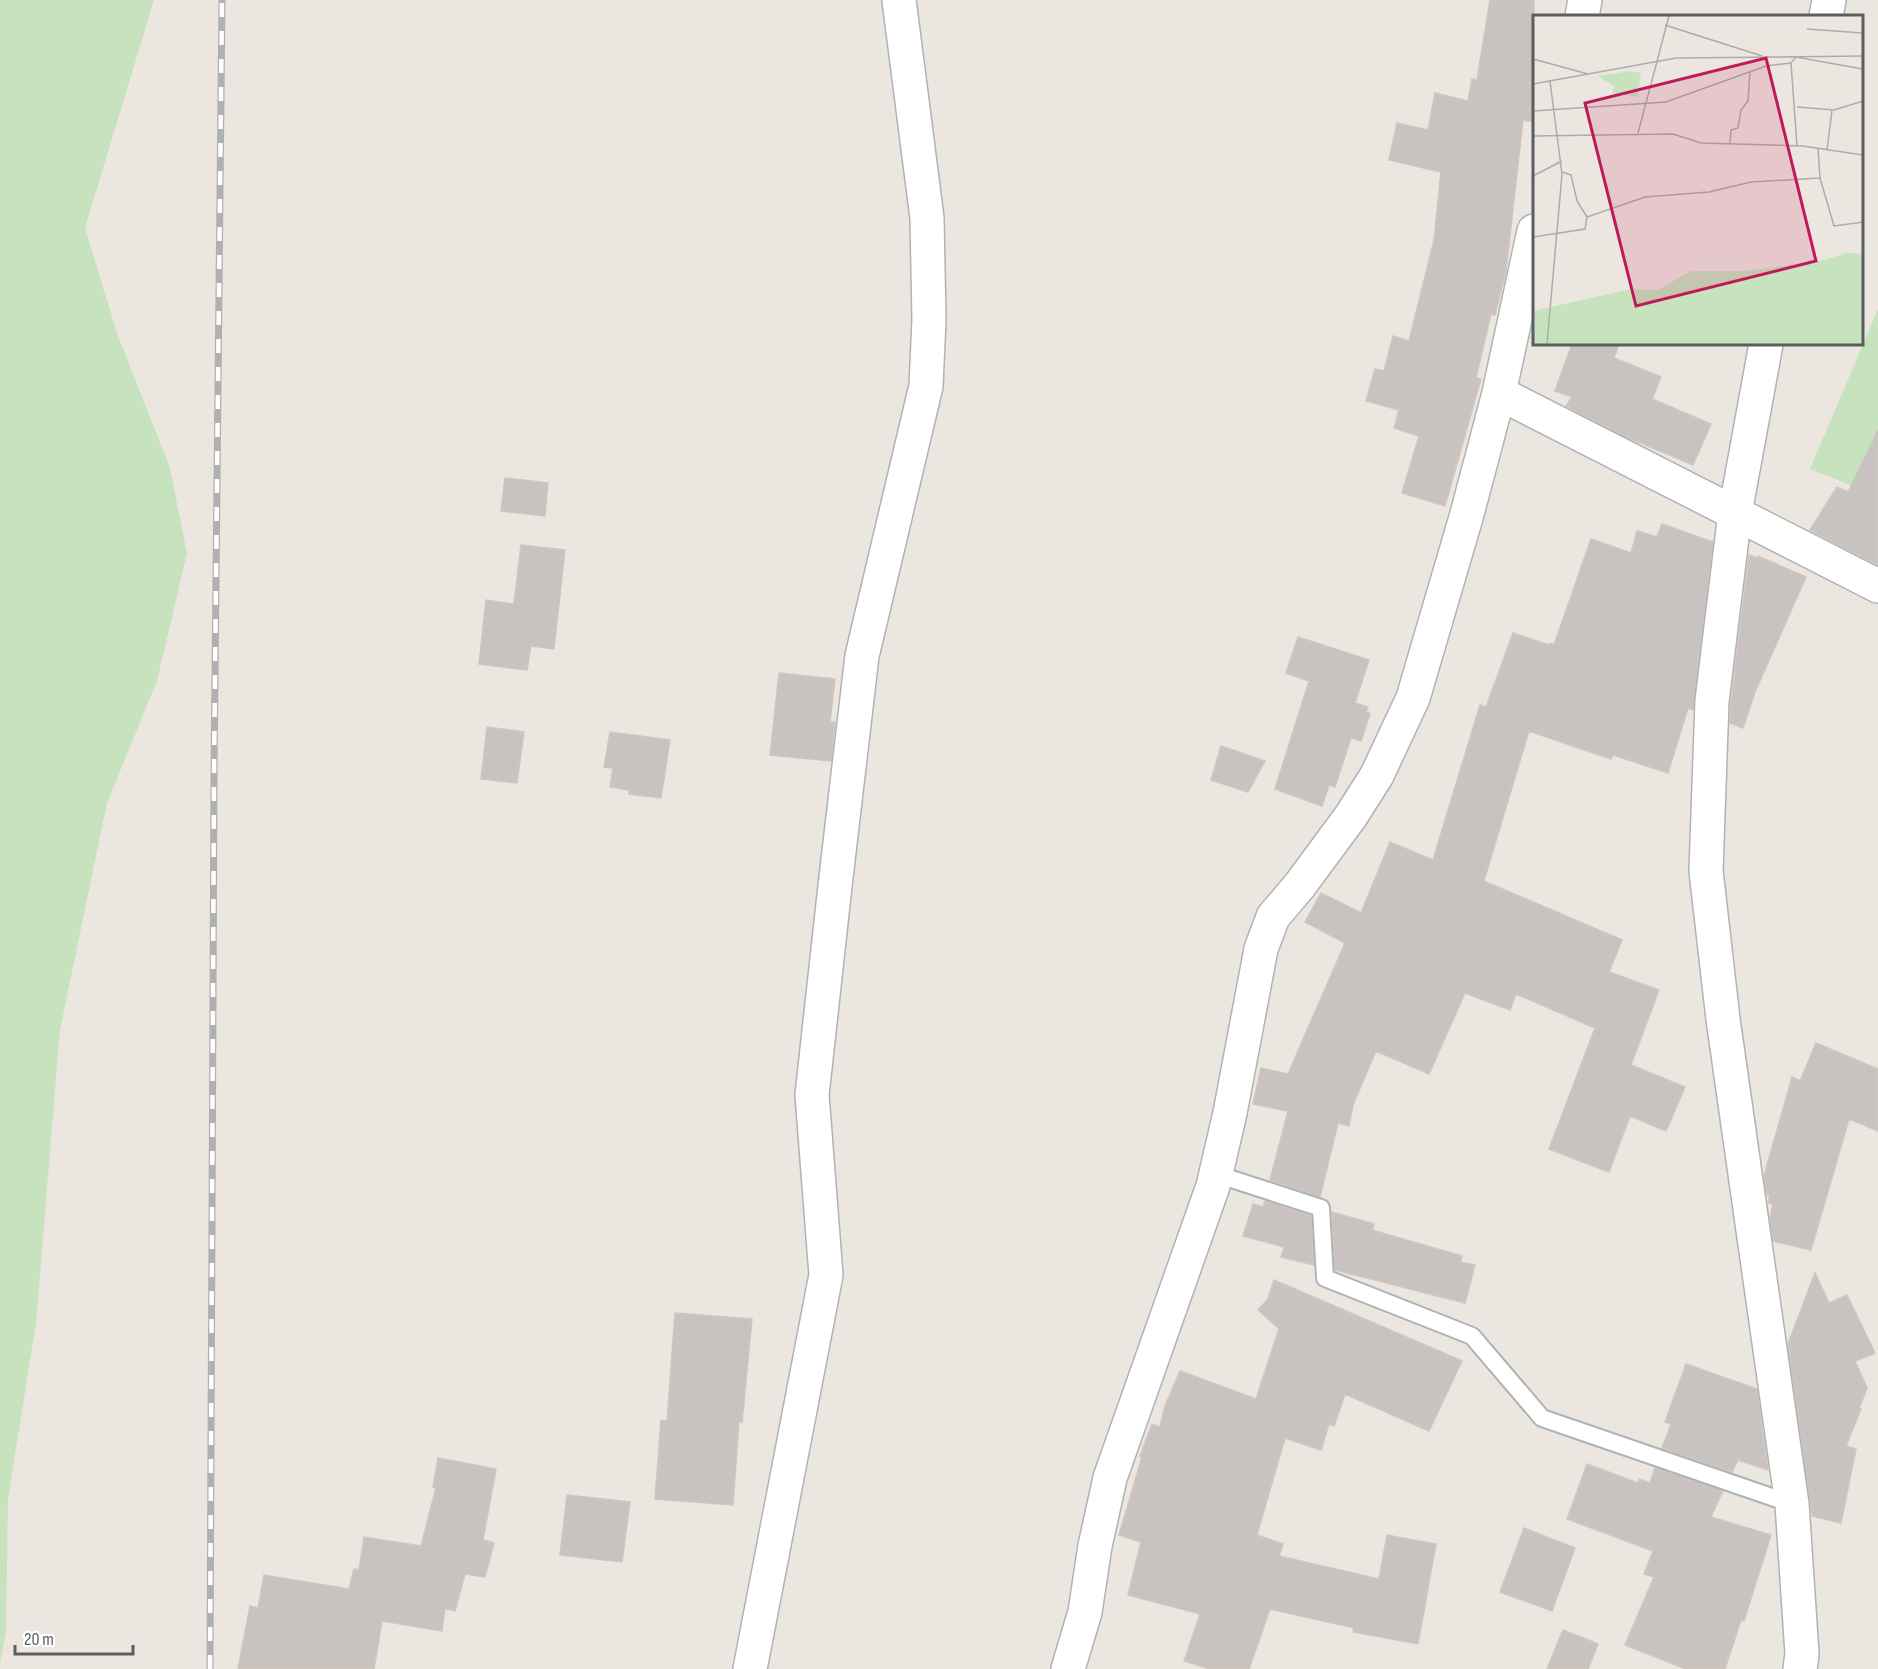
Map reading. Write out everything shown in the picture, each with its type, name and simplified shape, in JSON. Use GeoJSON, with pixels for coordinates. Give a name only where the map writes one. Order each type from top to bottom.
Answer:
{"type":"FeatureCollection","features":[{"type":"Feature","properties":{"kind":"street"},"geometry":{"type":"LineString","coordinates":[[750,1669],[826,1275],[812,1095],[862,656],[926,386],[929,320],[927,218],[899,0]]}},
{"type":"Feature","properties":{"kind":"street"},"geometry":{"type":"LineString","coordinates":[[1582,15],[1585,0]]}},
{"type":"Feature","properties":{"kind":"street"},"geometry":{"type":"LineString","coordinates":[[1826,15],[1829,0]]}},
{"type":"Feature","properties":{"kind":"street"},"geometry":{"type":"LineString","coordinates":[[1068,1669],[1085,1612],[1095,1546],[1110,1478],[1216,1174],[1262,949],[1269,927],[1273,917],[1300,885],[1351,816],[1377,775],[1413,698],[1467,514],[1499,393],[1533,236]]}},
{"type":"Feature","properties":{"kind":"street"},"geometry":{"type":"LineString","coordinates":[[1766,345],[1735,513],[1712,701],[1706,871],[1723,1019],[1792,1504],[1802,1654],[1800,1669]]}},
{"type":"Feature","properties":{"kind":"street"},"geometry":{"type":"LineString","coordinates":[[1499,393],[1878,586]]}},
{"type":"Feature","properties":{"kind":"lane"},"geometry":{"type":"LineString","coordinates":[[1216,1174],[1321,1208],[1325,1278],[1473,1336],[1542,1418],[1792,1504]]}},
{"type":"Feature","properties":{"kind":"green space"},"geometry":{"type":"Polygon","coordinates":[[[0,0],[154,0],[85,228],[118,336],[170,468],[187,553],[157,681],[107,803],[60,1030],[36,1323],[8,1499],[6,1632],[0,1663],[0,0]]]}},
{"type":"Feature","properties":{"kind":"green space"},"geometry":{"type":"Polygon","coordinates":[[[1878,309],[1878,496],[1810,469],[1878,309]]]}},
{"type":"Feature","properties":{"kind":"building"},"geometry":{"type":"Polygon","coordinates":[[[1490,0],[1534,0],[1533,122],[1523,120],[1506,271],[1495,315],[1491,314],[1476,378],[1481,379],[1445,506],[1402,493],[1419,436],[1394,428],[1399,410],[1366,401],[1375,369],[1384,371],[1393,336],[1409,341],[1434,240],[1441,172],[1389,160],[1397,123],[1428,130],[1435,93],[1468,101],[1472,79],[1477,80],[1490,0]]]}},
{"type":"Feature","properties":{"kind":"building"},"geometry":{"type":"Polygon","coordinates":[[[1572,345],[1619,345],[1614,358],[1661,377],[1652,399],[1711,424],[1693,465],[1624,436],[1566,406],[1572,397],[1555,391],[1572,345]]]}},
{"type":"Feature","properties":{"kind":"building"},"geometry":{"type":"Polygon","coordinates":[[[1878,430],[1878,565],[1810,530],[1837,487],[1848,492],[1878,430]]]}},
{"type":"Feature","properties":{"kind":"building"},"geometry":{"type":"Polygon","coordinates":[[[505,478],[548,483],[545,516],[501,511],[505,478]]]}},
{"type":"Feature","properties":{"kind":"building"},"geometry":{"type":"Polygon","coordinates":[[[1662,524],[1713,542],[1693,710],[1688,708],[1668,773],[1613,755],[1611,759],[1529,731],[1484,881],[1622,940],[1609,972],[1659,990],[1631,1065],[1685,1087],[1666,1131],[1630,1116],[1609,1172],[1549,1149],[1595,1028],[1516,994],[1510,1010],[1465,993],[1429,1074],[1376,1051],[1353,1105],[1349,1126],[1338,1123],[1320,1197],[1270,1180],[1288,1111],[1253,1104],[1261,1068],[1288,1074],[1345,943],[1305,922],[1321,893],[1361,913],[1390,842],[1433,860],[1480,705],[1486,707],[1513,633],[1554,645],[1591,539],[1631,553],[1637,531],[1657,537],[1662,524]]]}},
{"type":"Feature","properties":{"kind":"building"},"geometry":{"type":"Polygon","coordinates":[[[521,545],[565,550],[554,649],[531,646],[527,670],[479,664],[486,600],[514,604],[521,545]]]}},
{"type":"Feature","properties":{"kind":"building"},"geometry":{"type":"Polygon","coordinates":[[[1749,555],[1757,558],[1758,556],[1806,577],[1755,692],[1743,728],[1730,723],[1749,555]]]}},
{"type":"Feature","properties":{"kind":"building"},"geometry":{"type":"Polygon","coordinates":[[[1298,637],[1369,660],[1355,703],[1368,707],[1366,712],[1370,714],[1361,741],[1351,738],[1335,787],[1329,785],[1322,806],[1275,789],[1309,681],[1286,673],[1298,637]]]}},
{"type":"Feature","properties":{"kind":"building"},"geometry":{"type":"Polygon","coordinates":[[[779,673],[835,679],[830,722],[835,722],[831,761],[770,755],[779,673]]]}},
{"type":"Feature","properties":{"kind":"building"},"geometry":{"type":"Polygon","coordinates":[[[487,727],[524,732],[517,783],[481,779],[487,727]]]}},
{"type":"Feature","properties":{"kind":"building"},"geometry":{"type":"Polygon","coordinates":[[[610,732],[670,740],[661,798],[629,794],[629,790],[610,787],[613,768],[604,767],[610,732]]]}},
{"type":"Feature","properties":{"kind":"building"},"geometry":{"type":"Polygon","coordinates":[[[1221,746],[1265,761],[1248,792],[1211,780],[1221,746]]]}},
{"type":"Feature","properties":{"kind":"building"},"geometry":{"type":"Polygon","coordinates":[[[1816,1043],[1878,1069],[1878,1131],[1849,1119],[1811,1250],[1773,1241],[1770,1218],[1773,1204],[1768,1203],[1770,1195],[1767,1195],[1764,1176],[1792,1077],[1800,1081],[1816,1043]]]}},
{"type":"Feature","properties":{"kind":"building"},"geometry":{"type":"Polygon","coordinates":[[[1265,1201],[1311,1216],[1314,1265],[1281,1257],[1284,1247],[1243,1236],[1253,1204],[1263,1207],[1265,1201]]]}},
{"type":"Feature","properties":{"kind":"building"},"geometry":{"type":"Polygon","coordinates":[[[1332,1212],[1374,1224],[1372,1230],[1462,1256],[1460,1262],[1475,1265],[1465,1303],[1335,1270],[1332,1212]]]}},
{"type":"Feature","properties":{"kind":"building"},"geometry":{"type":"Polygon","coordinates":[[[1815,1273],[1829,1303],[1847,1295],[1875,1353],[1855,1361],[1867,1388],[1846,1446],[1856,1449],[1841,1523],[1812,1516],[1788,1344],[1815,1273]]]}},
{"type":"Feature","properties":{"kind":"building"},"geometry":{"type":"Polygon","coordinates":[[[1274,1280],[1462,1361],[1429,1431],[1345,1394],[1334,1426],[1329,1424],[1321,1450],[1285,1438],[1257,1535],[1283,1544],[1279,1556],[1379,1579],[1387,1535],[1436,1544],[1418,1644],[1353,1632],[1354,1628],[1270,1609],[1249,1669],[1210,1669],[1184,1661],[1200,1614],[1128,1595],[1141,1542],[1119,1535],[1142,1457],[1140,1456],[1152,1424],[1160,1427],[1165,1406],[1180,1371],[1256,1399],[1279,1329],[1258,1310],[1268,1299],[1274,1280]]]}},
{"type":"Feature","properties":{"kind":"building"},"geometry":{"type":"Polygon","coordinates":[[[675,1313],[752,1319],[742,1422],[739,1421],[733,1505],[655,1499],[661,1420],[667,1421],[675,1313]]]}},
{"type":"Feature","properties":{"kind":"building"},"geometry":{"type":"Polygon","coordinates":[[[1686,1364],[1757,1389],[1768,1470],[1738,1460],[1732,1472],[1662,1448],[1671,1424],[1665,1422],[1686,1364]]]}},
{"type":"Feature","properties":{"kind":"building"},"geometry":{"type":"Polygon","coordinates":[[[438,1458],[496,1469],[483,1540],[494,1543],[485,1577],[465,1574],[455,1611],[445,1608],[442,1631],[382,1621],[374,1669],[238,1669],[250,1606],[258,1608],[264,1575],[349,1589],[354,1569],[359,1570],[364,1537],[421,1546],[436,1488],[433,1487],[438,1458]]]}},
{"type":"Feature","properties":{"kind":"building"},"geometry":{"type":"Polygon","coordinates":[[[1587,1464],[1638,1483],[1639,1479],[1650,1483],[1655,1468],[1723,1491],[1711,1517],[1771,1535],[1744,1621],[1741,1620],[1725,1669],[1686,1669],[1625,1645],[1654,1577],[1644,1574],[1653,1551],[1567,1519],[1587,1464]]]}},
{"type":"Feature","properties":{"kind":"building"},"geometry":{"type":"Polygon","coordinates":[[[567,1495],[630,1502],[622,1562],[560,1555],[567,1495]]]}},
{"type":"Feature","properties":{"kind":"building"},"geometry":{"type":"Polygon","coordinates":[[[1524,1528],[1575,1548],[1552,1611],[1500,1592],[1524,1528]]]}},
{"type":"Feature","properties":{"kind":"building"},"geometry":{"type":"Polygon","coordinates":[[[1563,1630],[1598,1644],[1588,1669],[1547,1669],[1563,1630]]]}},
{"type":"Feature","properties":{"kind":"railway"},"geometry":{"type":"LineString","coordinates":[[210,1669],[214,774],[222,0]]}}]}
